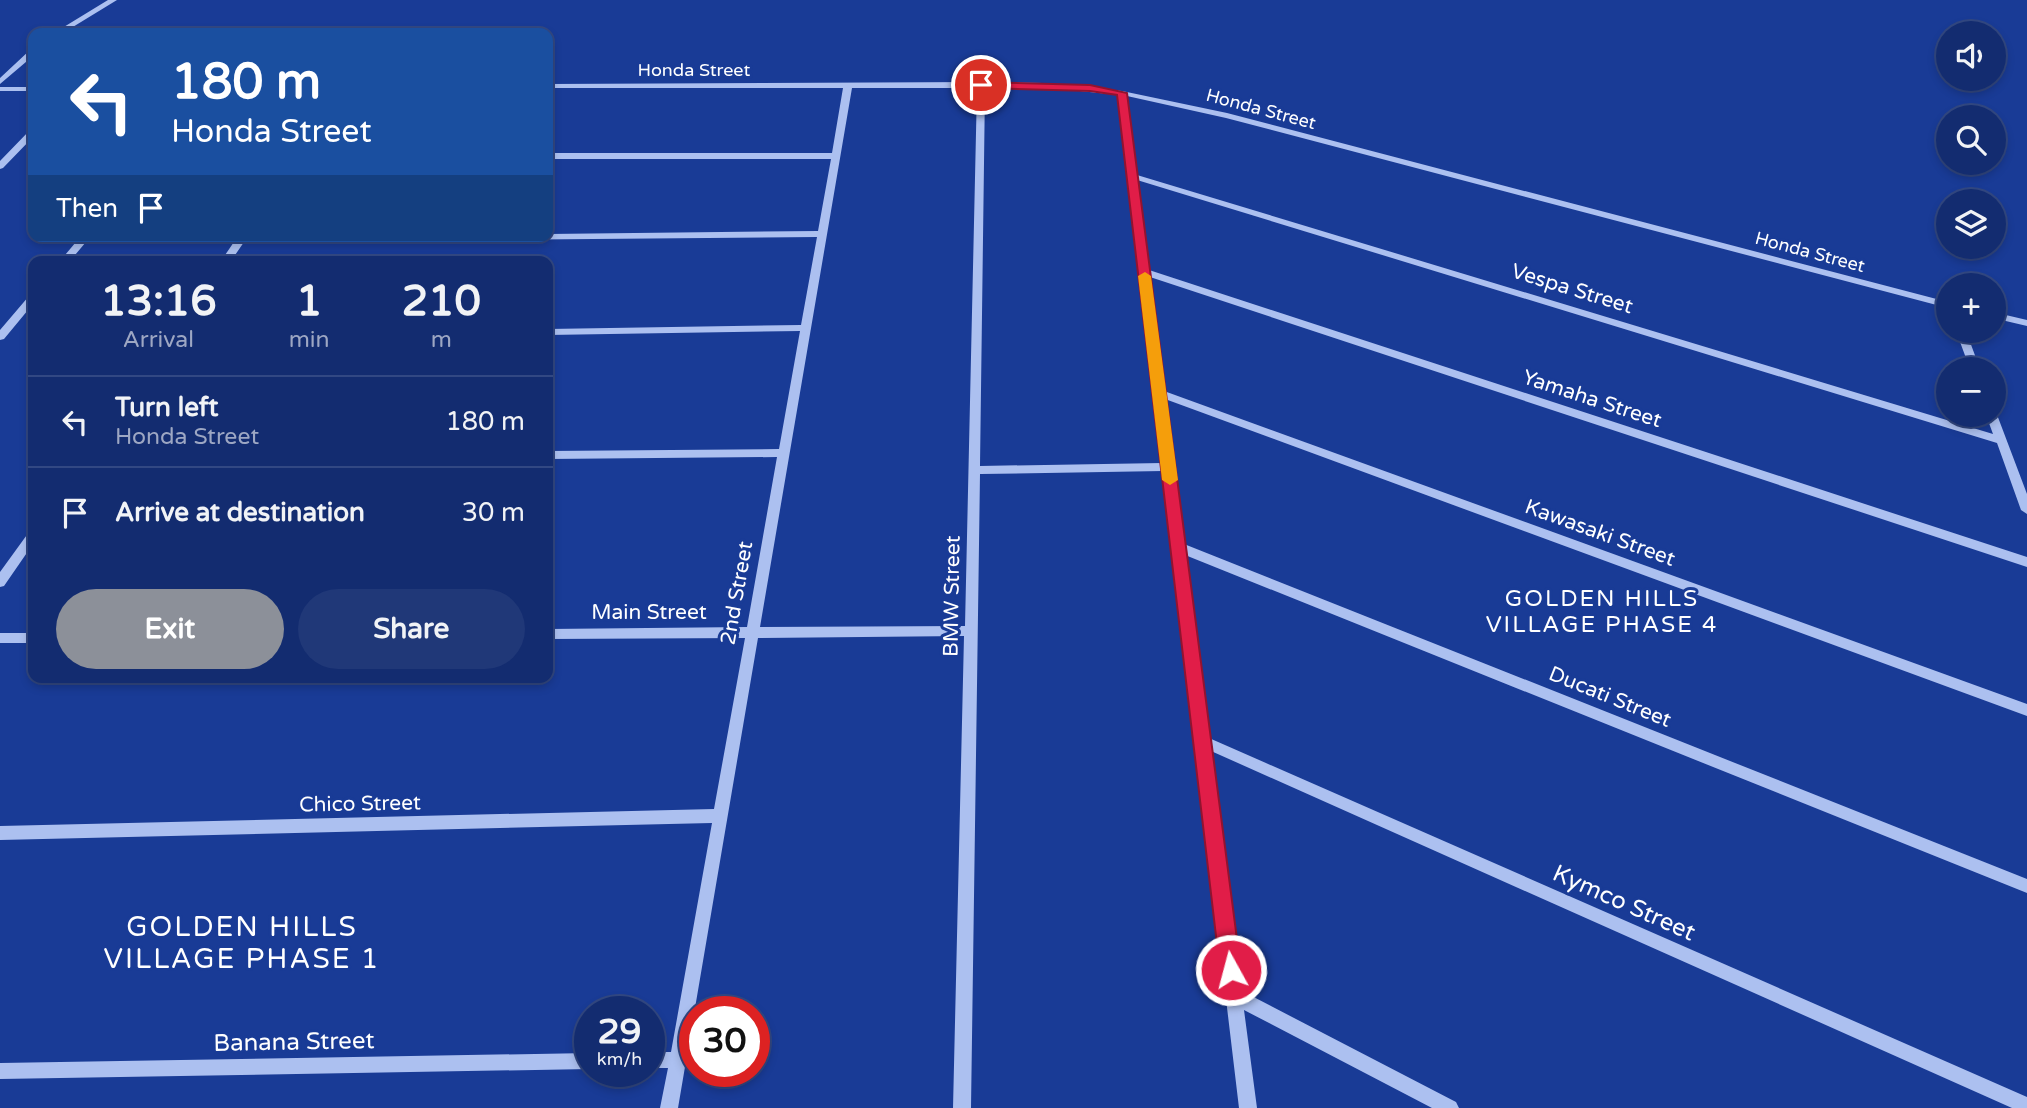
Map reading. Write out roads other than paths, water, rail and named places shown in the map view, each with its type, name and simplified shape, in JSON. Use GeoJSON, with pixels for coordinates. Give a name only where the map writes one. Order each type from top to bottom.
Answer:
{"type":"FeatureCollection","features":[{"type":"Feature","properties":{"kind":"street"},"geometry":{"type":"LineString","coordinates":[[66,28],[113,0]]}},
{"type":"Feature","properties":{"kind":"street"},"geometry":{"type":"LineString","coordinates":[[0,82],[28,57]]}},
{"type":"Feature","properties":{"kind":"street","name":"2nd Street"},"geometry":{"type":"LineString","coordinates":[[669,1108],[848,85]]}},
{"type":"Feature","properties":{"kind":"street","name":"Honda Street"},"geometry":{"type":"LineString","coordinates":[[553,86],[981,85],[1078,87],[1122,93],[1215,113],[1936,302]]}},
{"type":"Feature","properties":{"kind":"street","name":"BMW Street"},"geometry":{"type":"LineString","coordinates":[[961,1108],[981,85]]}},
{"type":"Feature","properties":{"kind":"street"},"geometry":{"type":"LineString","coordinates":[[0,89],[28,89]]}},
{"type":"Feature","properties":{"kind":"street"},"geometry":{"type":"LineString","coordinates":[[1122,93],[1248,1108]]}},
{"type":"Feature","properties":{"kind":"street"},"geometry":{"type":"LineString","coordinates":[[0,166],[28,137]]}},
{"type":"Feature","properties":{"kind":"street"},"geometry":{"type":"LineString","coordinates":[[553,156],[835,156]]}},
{"type":"Feature","properties":{"kind":"street","name":"Vespa Street"},"geometry":{"type":"LineString","coordinates":[[1132,176],[2001,440]]}},
{"type":"Feature","properties":{"kind":"street"},"geometry":{"type":"LineString","coordinates":[[553,236],[821,234]]}},
{"type":"Feature","properties":{"kind":"street"},"geometry":{"type":"LineString","coordinates":[[69,256],[81,242]]}},
{"type":"Feature","properties":{"kind":"street","name":"Yamaha Street"},"geometry":{"type":"LineString","coordinates":[[1144,272],[2027,562]]}},
{"type":"Feature","properties":{"kind":"street"},"geometry":{"type":"LineString","coordinates":[[0,337],[28,304]]}},
{"type":"Feature","properties":{"kind":"street"},"geometry":{"type":"LineString","coordinates":[[2006,318],[2027,323]]}},
{"type":"Feature","properties":{"kind":"street"},"geometry":{"type":"LineString","coordinates":[[553,332],[805,328]]}},
{"type":"Feature","properties":{"kind":"street","name":"Kawasaki Street"},"geometry":{"type":"LineString","coordinates":[[1159,393],[2027,710]]}},
{"type":"Feature","properties":{"kind":"street"},"geometry":{"type":"LineString","coordinates":[[1996,427],[2027,510]]}},
{"type":"Feature","properties":{"kind":"street"},"geometry":{"type":"LineString","coordinates":[[553,455],[782,453]]}},
{"type":"Feature","properties":{"kind":"street"},"geometry":{"type":"LineString","coordinates":[[974,470],[1168,467]]}},
{"type":"Feature","properties":{"kind":"street"},"geometry":{"type":"LineString","coordinates":[[0,582],[28,542]]}},
{"type":"Feature","properties":{"kind":"street","name":"Ducati Street"},"geometry":{"type":"LineString","coordinates":[[1178,547],[2027,886]]}},
{"type":"Feature","properties":{"kind":"street","name":"Main Street"},"geometry":{"type":"LineString","coordinates":[[553,634],[971,631]]}},
{"type":"Feature","properties":{"kind":"street"},"geometry":{"type":"LineString","coordinates":[[0,638],[28,638]]}},
{"type":"Feature","properties":{"kind":"street","name":"Kymco Street"},"geometry":{"type":"LineString","coordinates":[[1202,741],[2027,1107]]}},
{"type":"Feature","properties":{"kind":"street","name":"Chico Street"},"geometry":{"type":"LineString","coordinates":[[0,833],[720,816]]}},
{"type":"Feature","properties":{"kind":"street"},"geometry":{"type":"LineString","coordinates":[[1234,996],[1450,1108]]}},
{"type":"Feature","properties":{"kind":"street"},"geometry":{"type":"LineString","coordinates":[[665,1060],[678,1060]]}},
{"type":"Feature","properties":{"kind":"street","name":"Banana Street"},"geometry":{"type":"LineString","coordinates":[[0,1071],[574,1061]]}},
{"type":"Feature","properties":{"kind":"district","name":"GOLDEN HILLS VILLAGE PHASE 4"},"geometry":{"type":"Point","coordinates":[1602,612]}},
{"type":"Feature","properties":{"kind":"district","name":"GOLDEN HILLS VILLAGE PHASE 1"},"geometry":{"type":"Point","coordinates":[242,943]}}]}
